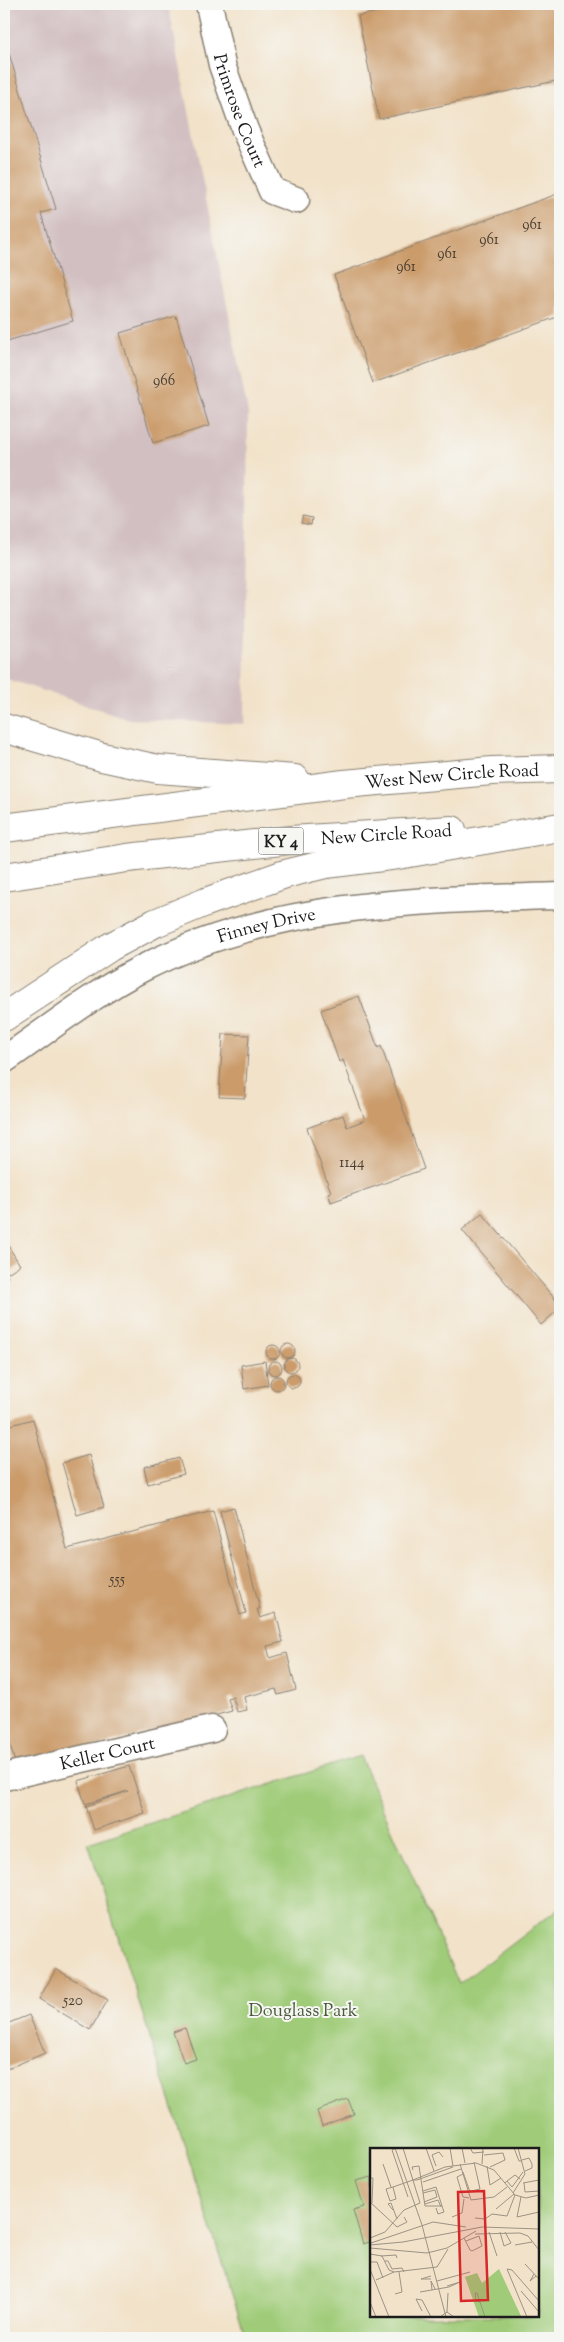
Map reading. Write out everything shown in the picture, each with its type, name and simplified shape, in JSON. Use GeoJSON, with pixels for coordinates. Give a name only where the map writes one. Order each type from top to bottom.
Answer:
{"type":"FeatureCollection","features":[{"type":"Feature","properties":{"kind":"highway"},"geometry":{"type":"LineString","coordinates":[[4,728],[102,757],[158,769],[344,784]]}},
{"type":"Feature","properties":{"kind":"highway","name":"West New Circle Road"},"geometry":{"type":"LineString","coordinates":[[344,784],[492,771],[560,769]]}},
{"type":"Feature","properties":{"kind":"highway"},"geometry":{"type":"LineString","coordinates":[[4,828],[344,784]]}},
{"type":"Feature","properties":{"kind":"highway"},"geometry":{"type":"LineString","coordinates":[[4,1017],[110,947],[155,923],[206,902],[285,874],[326,864],[398,855],[560,825]]}},
{"type":"Feature","properties":{"kind":"highway","name":"New Circle Road"},"geometry":{"type":"LineString","coordinates":[[4,877],[127,858],[291,840],[560,825]]}},
{"type":"Feature","properties":{"kind":"street","name":"Primrose Court"},"geometry":{"type":"LineString","coordinates":[[209,4],[222,65],[245,130],[272,191],[296,200]]}},
{"type":"Feature","properties":{"kind":"street","name":"Finney Drive"},"geometry":{"type":"LineString","coordinates":[[4,1060],[107,989],[143,968],[222,936],[305,915],[370,905],[431,900],[560,896]]}},
{"type":"Feature","properties":{"kind":"street","name":"Keller Court"},"geometry":{"type":"LineString","coordinates":[[4,1777],[212,1729]]}},
{"type":"Feature","properties":{"kind":"shaded area"},"geometry":{"type":"Polygon","coordinates":[[[4,4],[168,4],[248,413],[245,724],[129,719],[4,678],[4,4]]]}},
{"type":"Feature","properties":{"kind":"green space","name":"Douglass Park"},"geometry":{"type":"Polygon","coordinates":[[[360,1756],[459,1984],[560,1907],[560,2338],[246,2338],[88,1843],[360,1756]]]}},
{"type":"Feature","properties":{"kind":"building"},"geometry":{"type":"Polygon","coordinates":[[[416,4],[560,4],[560,80],[379,119],[358,16],[416,4]]]}},
{"type":"Feature","properties":{"kind":"building"},"geometry":{"type":"Polygon","coordinates":[[[4,37],[56,209],[41,213],[73,321],[4,342],[4,37]]]}},
{"type":"Feature","properties":{"kind":"building"},"geometry":{"type":"Polygon","coordinates":[[[560,193],[560,316],[373,383],[334,275],[560,193]]]}},
{"type":"Feature","properties":{"kind":"building"},"geometry":{"type":"Polygon","coordinates":[[[176,316],[209,426],[153,443],[120,333],[176,316]]]}},
{"type":"Feature","properties":{"kind":"building"},"geometry":{"type":"Polygon","coordinates":[[[303,516],[312,518],[311,525],[301,523],[303,516]]]}},
{"type":"Feature","properties":{"kind":"building"},"geometry":{"type":"Polygon","coordinates":[[[359,996],[378,1048],[381,1046],[424,1169],[331,1202],[328,1193],[331,1192],[307,1128],[343,1115],[347,1127],[365,1120],[343,1060],[339,1062],[321,1010],[359,996]]]}},
{"type":"Feature","properties":{"kind":"building"},"geometry":{"type":"Polygon","coordinates":[[[223,1034],[249,1035],[245,1098],[219,1097],[223,1034]]]}},
{"type":"Feature","properties":{"kind":"building"},"geometry":{"type":"Polygon","coordinates":[[[482,1213],[560,1305],[560,1308],[541,1325],[462,1230],[482,1213]]]}},
{"type":"Feature","properties":{"kind":"building"},"geometry":{"type":"Polygon","coordinates":[[[4,1239],[20,1265],[6,1274],[8,1277],[4,1279],[4,1239]]]}},
{"type":"Feature","properties":{"kind":"building"},"geometry":{"type":"Polygon","coordinates":[[[288,1344],[293,1346],[295,1351],[293,1356],[288,1358],[283,1356],[281,1351],[283,1346],[288,1344]]]}},
{"type":"Feature","properties":{"kind":"building"},"geometry":{"type":"Polygon","coordinates":[[[273,1345],[278,1347],[280,1352],[278,1357],[273,1359],[268,1357],[266,1352],[268,1347],[273,1345]]]}},
{"type":"Feature","properties":{"kind":"building"},"geometry":{"type":"Polygon","coordinates":[[[291,1358],[296,1360],[298,1365],[296,1370],[291,1372],[286,1370],[284,1365],[286,1360],[291,1358]]]}},
{"type":"Feature","properties":{"kind":"building"},"geometry":{"type":"Polygon","coordinates":[[[265,1361],[268,1385],[244,1389],[241,1365],[265,1361]]]}},
{"type":"Feature","properties":{"kind":"building"},"geometry":{"type":"Polygon","coordinates":[[[275,1361],[280,1363],[282,1368],[280,1373],[275,1375],[270,1373],[268,1368],[270,1363],[275,1361]]]}},
{"type":"Feature","properties":{"kind":"building"},"geometry":{"type":"Polygon","coordinates":[[[293,1374],[298,1376],[300,1381],[298,1386],[293,1388],[288,1386],[286,1381],[288,1376],[293,1374]]]}},
{"type":"Feature","properties":{"kind":"building"},"geometry":{"type":"Polygon","coordinates":[[[277,1376],[282,1378],[284,1383],[282,1388],[277,1390],[272,1388],[270,1383],[272,1378],[277,1376]]]}},
{"type":"Feature","properties":{"kind":"building"},"geometry":{"type":"Polygon","coordinates":[[[33,1419],[67,1549],[213,1511],[240,1615],[246,1613],[220,1511],[234,1507],[260,1609],[257,1609],[260,1618],[276,1613],[283,1642],[267,1646],[270,1658],[287,1653],[296,1690],[278,1695],[276,1689],[244,1697],[247,1710],[237,1712],[233,1697],[228,1699],[232,1711],[16,1767],[4,1721],[4,1427],[33,1419]]]}},
{"type":"Feature","properties":{"kind":"building"},"geometry":{"type":"Polygon","coordinates":[[[89,1455],[104,1507],[77,1515],[62,1463],[89,1455]]]}},
{"type":"Feature","properties":{"kind":"building"},"geometry":{"type":"Polygon","coordinates":[[[179,1458],[184,1474],[148,1484],[144,1467],[179,1458]]]}},
{"type":"Feature","properties":{"kind":"building"},"geometry":{"type":"Polygon","coordinates":[[[129,1766],[145,1813],[94,1830],[86,1806],[128,1791],[85,1804],[78,1781],[129,1766]]]}},
{"type":"Feature","properties":{"kind":"building"},"geometry":{"type":"Polygon","coordinates":[[[56,1969],[108,2000],[90,2030],[39,1999],[56,1969]]]}},
{"type":"Feature","properties":{"kind":"building"},"geometry":{"type":"Polygon","coordinates":[[[29,2015],[45,2053],[4,2070],[4,2025],[29,2015]]]}},
{"type":"Feature","properties":{"kind":"building"},"geometry":{"type":"Polygon","coordinates":[[[185,2028],[196,2059],[184,2063],[173,2032],[185,2028]]]}},
{"type":"Feature","properties":{"kind":"building"},"geometry":{"type":"Polygon","coordinates":[[[348,2099],[354,2114],[322,2126],[317,2111],[348,2099]]]}},
{"type":"Feature","properties":{"kind":"building"},"geometry":{"type":"Polygon","coordinates":[[[370,2178],[370,2242],[363,2244],[353,2210],[364,2207],[356,2181],[370,2178]]]}}]}
